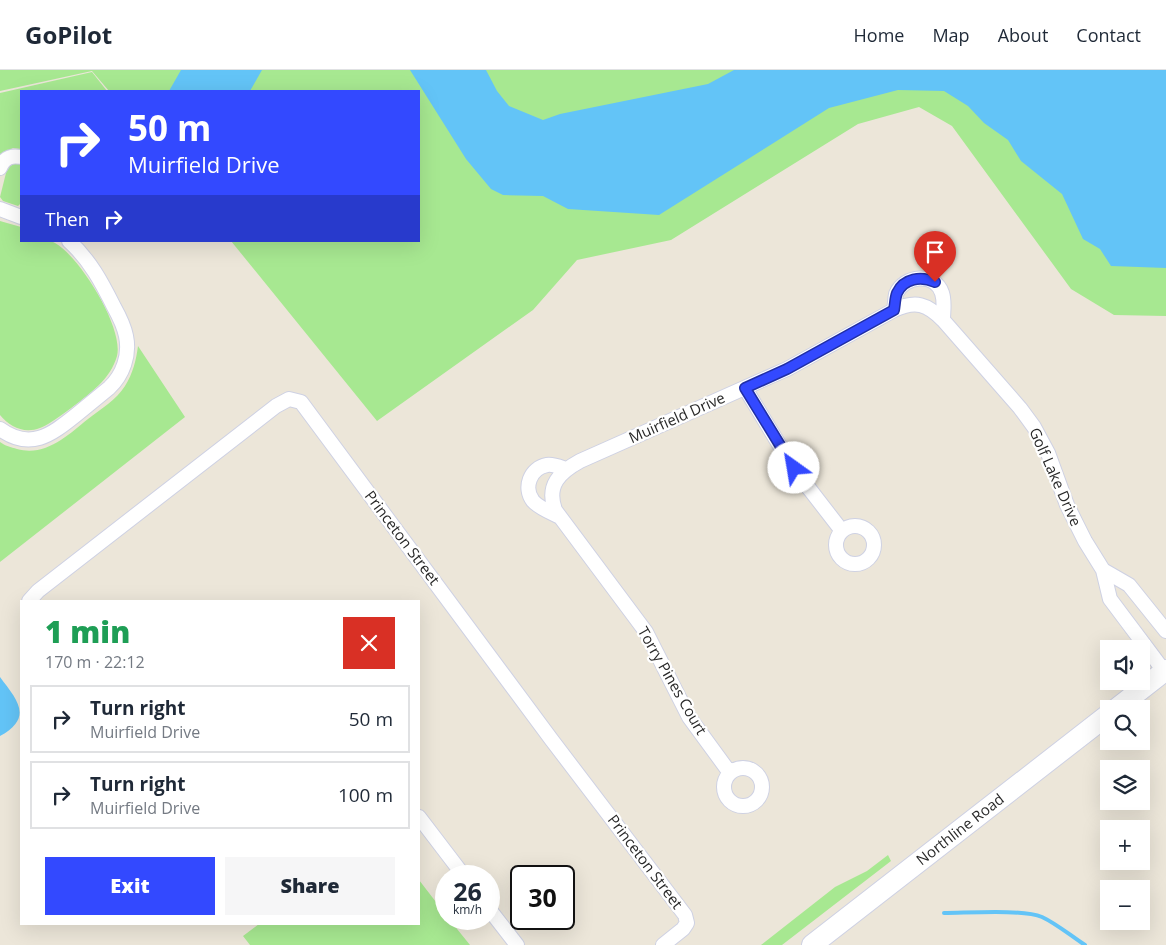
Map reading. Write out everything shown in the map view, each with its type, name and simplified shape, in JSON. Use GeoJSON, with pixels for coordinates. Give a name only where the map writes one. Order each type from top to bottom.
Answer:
{"type":"FeatureCollection","features":[{"type":"Feature","properties":{"kind":"main road"},"geometry":{"type":"LineString","coordinates":[[1127,700],[1165,670]]}},
{"type":"Feature","properties":{"kind":"main road","name":"Northline Road"},"geometry":{"type":"LineString","coordinates":[[812,945],[1100,721]]}},
{"type":"Feature","properties":{"kind":"street"},"geometry":{"type":"LineString","coordinates":[[0,168],[4,160],[10,156],[20,157]]}},
{"type":"Feature","properties":{"kind":"street"},"geometry":{"type":"LineString","coordinates":[[0,209],[20,217]]}},
{"type":"Feature","properties":{"kind":"street"},"geometry":{"type":"LineString","coordinates":[[0,429],[8,435],[18,438],[36,439],[46,436],[59,428],[109,388],[124,367],[127,352],[126,336],[122,322],[102,283],[88,261],[70,242]]}},
{"type":"Feature","properties":{"kind":"street"},"geometry":{"type":"LineString","coordinates":[[894,310],[896,294],[906,282],[916,278],[929,280],[935,282],[941,292],[943,320]]}},
{"type":"Feature","properties":{"kind":"street","name":"Muirfield Drive"},"geometry":{"type":"LineString","coordinates":[[566,469],[580,461],[787,369],[894,310],[912,304],[919,304],[931,309],[943,320]]}},
{"type":"Feature","properties":{"kind":"street","name":"Golf Lake Drive"},"geometry":{"type":"LineString","coordinates":[[943,320],[1020,408],[1034,427],[1048,453],[1067,505],[1085,541],[1103,570],[1110,599],[1165,670]]}},
{"type":"Feature","properties":{"kind":"street"},"geometry":{"type":"LineString","coordinates":[[745,388],[794,468],[842,531]]}},
{"type":"Feature","properties":{"kind":"street","name":"Princeton Street"},"geometry":{"type":"LineString","coordinates":[[30,600],[46,585],[276,406],[290,399],[301,402],[551,739],[685,915],[687,923],[683,929],[663,945]]}},
{"type":"Feature","properties":{"kind":"street"},"geometry":{"type":"LineString","coordinates":[[560,517],[536,504],[531,499],[527,490],[528,481],[534,472],[545,465],[566,469]]}},
{"type":"Feature","properties":{"kind":"street"},"geometry":{"type":"LineString","coordinates":[[560,517],[553,504],[552,496],[554,484],[559,475],[566,469]]}},
{"type":"Feature","properties":{"kind":"street","name":"Torry Pines Court"},"geometry":{"type":"LineString","coordinates":[[560,517],[646,632],[689,717],[730,773]]}},
{"type":"Feature","properties":{"kind":"street","name":"Golf Lake Drive"},"geometry":{"type":"LineString","coordinates":[[1103,570],[1129,585],[1166,631]]}},
{"type":"Feature","properties":{"kind":"street"},"geometry":{"type":"LineString","coordinates":[[420,818],[456,865]]}},
{"type":"Feature","properties":{"kind":"street"},"geometry":{"type":"LineString","coordinates":[[500,924],[516,945]]}},
{"type":"Feature","properties":{"kind":"green space"},"geometry":{"type":"Polygon","coordinates":[[[0,70],[1166,70],[1166,316],[1114,315],[1071,289],[952,126],[919,107],[858,124],[671,240],[577,260],[533,310],[377,421],[232,242],[420,242],[420,90],[108,90],[92,71],[0,91],[0,70]]]}},
{"type":"Feature","properties":{"kind":"green space"},"geometry":{"type":"Polygon","coordinates":[[[92,72],[106,90],[20,90],[20,149],[13,148],[0,155],[0,93],[92,72]]]}},
{"type":"Feature","properties":{"kind":"green space"},"geometry":{"type":"Polygon","coordinates":[[[16,163],[20,164],[20,204],[18,206],[3,201],[0,197],[7,169],[16,163]]]}},
{"type":"Feature","properties":{"kind":"green space"},"geometry":{"type":"Polygon","coordinates":[[[0,221],[20,227],[20,242],[55,243],[76,263],[98,294],[107,312],[114,328],[117,356],[114,364],[99,385],[79,402],[46,425],[34,430],[23,430],[8,423],[0,415],[0,221]]]}},
{"type":"Feature","properties":{"kind":"green space"},"geometry":{"type":"Polygon","coordinates":[[[138,346],[185,417],[0,562],[0,442],[10,447],[28,451],[47,447],[64,438],[117,396],[132,372],[138,346]]]}},
{"type":"Feature","properties":{"kind":"green space"},"geometry":{"type":"Polygon","coordinates":[[[888,855],[891,861],[782,945],[761,945],[835,887],[867,871],[888,855]]]}},
{"type":"Feature","properties":{"kind":"green space"},"geometry":{"type":"Polygon","coordinates":[[[420,881],[435,901],[435,930],[458,930],[470,945],[250,945],[243,936],[258,925],[420,925],[420,881]]]}},
{"type":"Feature","properties":{"kind":"water"},"geometry":{"type":"Polygon","coordinates":[[[181,70],[262,70],[251,90],[170,90],[181,70]]]}},
{"type":"Feature","properties":{"kind":"water"},"geometry":{"type":"Polygon","coordinates":[[[410,70],[486,70],[497,91],[509,106],[543,120],[560,114],[708,84],[734,70],[1166,70],[1166,268],[1111,266],[1100,249],[1083,239],[1062,194],[1021,161],[1008,140],[984,123],[968,106],[944,91],[898,90],[829,108],[659,215],[568,209],[543,196],[503,195],[491,189],[466,159],[410,70]]]}},
{"type":"Feature","properties":{"kind":"water"},"geometry":{"type":"Polygon","coordinates":[[[0,677],[16,701],[19,715],[17,722],[0,736],[0,677]]]}},
{"type":"Feature","properties":{"kind":"waterway"},"geometry":{"type":"LineString","coordinates":[[944,913],[1009,912],[1042,917],[1085,945]]}},
{"type":"Feature","properties":{"kind":"route"},"geometry":{"type":"LineString","coordinates":[[794,468],[745,388],[787,369],[894,310],[896,294],[911,279],[922,278],[935,282]]}}]}
